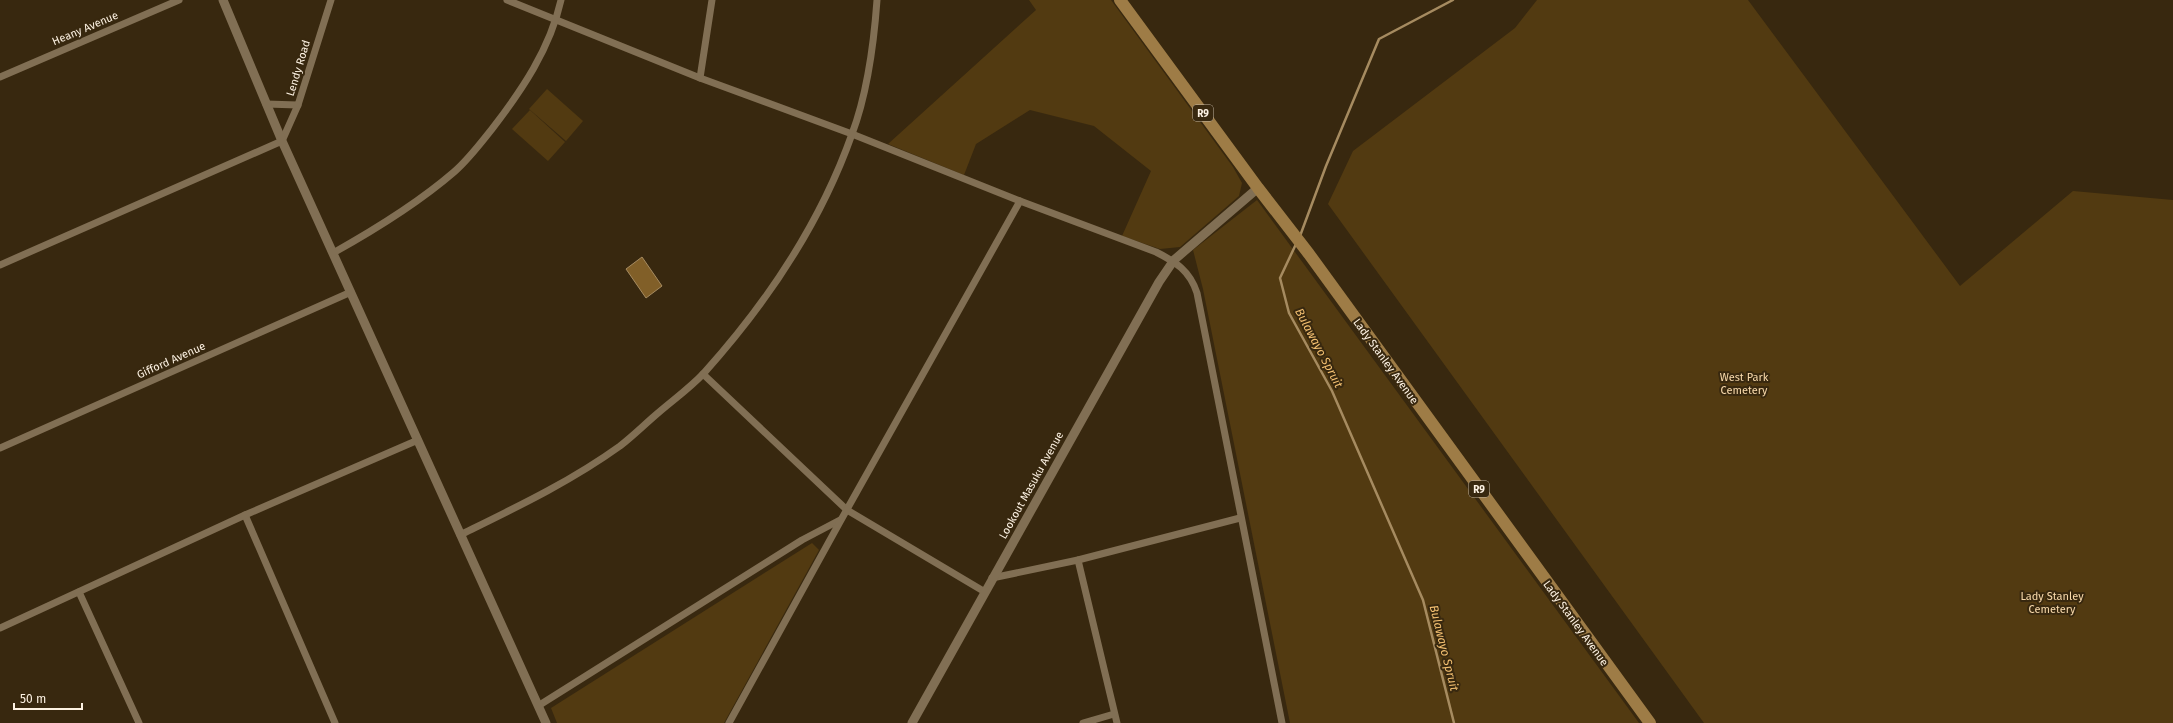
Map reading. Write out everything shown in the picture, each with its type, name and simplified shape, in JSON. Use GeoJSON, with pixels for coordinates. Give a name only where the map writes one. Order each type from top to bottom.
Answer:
{"type":"FeatureCollection","features":[{"type":"Feature","properties":{"kind":"highway","name":"Lady Stanley Avenue"},"geometry":{"type":"LineString","coordinates":[[1120,0],[1258,188],[1309,254],[1650,723]]}},
{"type":"Feature","properties":{"kind":"street","name":"Heany Avenue"},"geometry":{"type":"LineString","coordinates":[[0,77],[179,0]]}},
{"type":"Feature","properties":{"kind":"street"},"geometry":{"type":"LineString","coordinates":[[223,0],[282,141],[546,723]]}},
{"type":"Feature","properties":{"kind":"street","name":"Lendy Road"},"geometry":{"type":"LineString","coordinates":[[282,141],[298,106],[331,0]]}},
{"type":"Feature","properties":{"kind":"street"},"geometry":{"type":"LineString","coordinates":[[507,0],[700,78],[852,134],[1174,260],[1190,276],[1197,293],[1240,518],[1282,723]]}},
{"type":"Feature","properties":{"kind":"street"},"geometry":{"type":"LineString","coordinates":[[333,253],[382,225],[419,200],[455,172],[481,143],[509,107],[533,71],[557,19],[561,0]]}},
{"type":"Feature","properties":{"kind":"street"},"geometry":{"type":"LineString","coordinates":[[700,78],[712,0]]}},
{"type":"Feature","properties":{"kind":"street"},"geometry":{"type":"LineString","coordinates":[[460,535],[553,488],[592,465],[621,445],[703,374],[760,304],[793,255],[817,212],[852,134],[862,101],[876,20],[877,0]]}},
{"type":"Feature","properties":{"kind":"street"},"geometry":{"type":"LineString","coordinates":[[266,104],[298,106]]}},
{"type":"Feature","properties":{"kind":"street"},"geometry":{"type":"LineString","coordinates":[[0,265],[282,141]]}},
{"type":"Feature","properties":{"kind":"street","name":"Lookout Masuku Avenue"},"geometry":{"type":"LineString","coordinates":[[912,723],[1159,282],[1174,260],[1258,188]]}},
{"type":"Feature","properties":{"kind":"street"},"geometry":{"type":"LineString","coordinates":[[730,723],[840,520],[1020,201]]}},
{"type":"Feature","properties":{"kind":"street","name":"Gifford Avenue"},"geometry":{"type":"LineString","coordinates":[[0,448],[351,292]]}},
{"type":"Feature","properties":{"kind":"street"},"geometry":{"type":"LineString","coordinates":[[703,374],[847,510],[985,592]]}},
{"type":"Feature","properties":{"kind":"street"},"geometry":{"type":"LineString","coordinates":[[0,628],[245,515],[418,440]]}},
{"type":"Feature","properties":{"kind":"street"},"geometry":{"type":"LineString","coordinates":[[245,515],[335,723]]}},
{"type":"Feature","properties":{"kind":"street"},"geometry":{"type":"LineString","coordinates":[[992,578],[1078,560],[1240,518]]}},
{"type":"Feature","properties":{"kind":"street"},"geometry":{"type":"LineString","coordinates":[[538,706],[802,540],[840,520]]}},
{"type":"Feature","properties":{"kind":"street"},"geometry":{"type":"LineString","coordinates":[[1078,560],[1117,723]]}},
{"type":"Feature","properties":{"kind":"street"},"geometry":{"type":"LineString","coordinates":[[79,592],[139,723]]}},
{"type":"Feature","properties":{"kind":"street"},"geometry":{"type":"LineString","coordinates":[[1083,723],[1114,714]]}},
{"type":"Feature","properties":{"kind":"green space"},"geometry":{"type":"Polygon","coordinates":[[[1029,0],[1111,0],[1233,167],[1242,183],[1239,196],[1180,247],[1160,249],[1122,236],[1151,171],[1094,126],[1030,110],[976,144],[964,175],[888,144],[1036,10],[1029,0]]]}},
{"type":"Feature","properties":{"kind":"green space","name":"West Park Cemetery"},"geometry":{"type":"Polygon","coordinates":[[[1537,0],[1748,0],[1960,286],[2073,191],[2173,200],[2173,723],[1704,723],[1328,204],[1353,151],[1515,28],[1537,0]]]}},
{"type":"Feature","properties":{"kind":"green space"},"geometry":{"type":"Polygon","coordinates":[[[547,89],[583,121],[566,141],[529,109],[547,89]]]}},
{"type":"Feature","properties":{"kind":"green space"},"geometry":{"type":"Polygon","coordinates":[[[530,110],[565,142],[548,161],[512,129],[530,110]]]}},
{"type":"Feature","properties":{"kind":"green space"},"geometry":{"type":"Polygon","coordinates":[[[1257,200],[1639,723],[1290,723],[1203,289],[1193,250],[1257,200]]]}},
{"type":"Feature","properties":{"kind":"green space"},"geometry":{"type":"Polygon","coordinates":[[[812,543],[819,550],[724,723],[557,723],[551,708],[812,543]]]}},
{"type":"Feature","properties":{"kind":"shaded area"},"geometry":{"type":"Polygon","coordinates":[[[642,257],[662,286],[646,298],[626,269],[642,257]]]}},
{"type":"Feature","properties":{"kind":"waterway","name":"Bulawayo Spruit"},"geometry":{"type":"LineString","coordinates":[[1300,236],[1326,166],[1379,39],[1453,0]]}},
{"type":"Feature","properties":{"kind":"waterway","name":"Bulawayo Spruit"},"geometry":{"type":"LineString","coordinates":[[1296,244],[1280,278],[1289,313],[1332,391],[1423,600],[1454,723]]}},
{"type":"Feature","properties":{"kind":"park label","name":"Lady Stanley Cemetery"},"geometry":{"type":"Point","coordinates":[2052,602]}}]}
